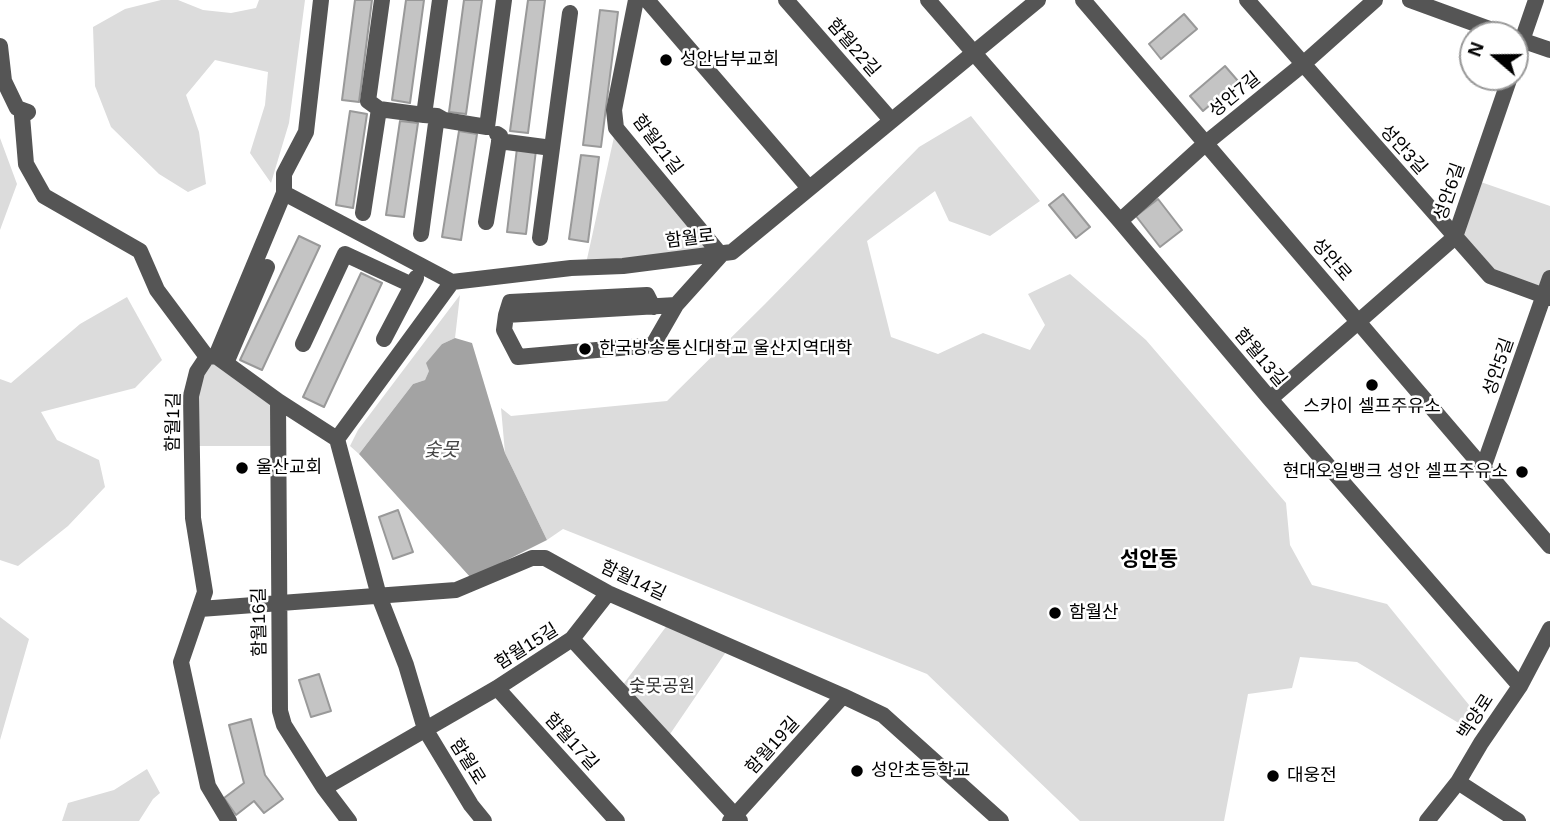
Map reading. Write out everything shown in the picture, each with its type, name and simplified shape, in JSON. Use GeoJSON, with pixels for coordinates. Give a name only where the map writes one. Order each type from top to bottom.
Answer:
{"type":"FeatureCollection","features":[{"type":"Feature","properties":{"kind":"street","name":"함월1길"},"geometry":{"type":"LineString","coordinates":[[229,821],[208,786],[181,662],[205,592],[193,518],[191,396],[197,372],[217,359],[284,193],[284,174],[306,132],[321,0]]}},
{"type":"Feature","properties":{"kind":"street"},"geometry":{"type":"LineString","coordinates":[[382,0],[368,101],[379,108],[487,127],[500,136],[486,222]]}},
{"type":"Feature","properties":{"kind":"street"},"geometry":{"type":"LineString","coordinates":[[421,234],[440,0]]}},
{"type":"Feature","properties":{"kind":"street"},"geometry":{"type":"LineString","coordinates":[[487,127],[503,0]]}},
{"type":"Feature","properties":{"kind":"street","name":"함월21길"},"geometry":{"type":"LineString","coordinates":[[636,0],[614,110],[616,128],[721,255]]}},
{"type":"Feature","properties":{"kind":"street"},"geometry":{"type":"LineString","coordinates":[[647,0],[809,188]]}},
{"type":"Feature","properties":{"kind":"street","name":"함월22길"},"geometry":{"type":"LineString","coordinates":[[786,0],[891,120]]}},
{"type":"Feature","properties":{"kind":"street","name":"함월13길"},"geometry":{"type":"LineString","coordinates":[[928,0],[1520,686]]}},
{"type":"Feature","properties":{"kind":"street","name":"함월로"},"geometry":{"type":"LineString","coordinates":[[452,282],[732,252],[1038,0]]}},
{"type":"Feature","properties":{"kind":"street","name":"성안로"},"geometry":{"type":"LineString","coordinates":[[1083,0],[1550,546]]}},
{"type":"Feature","properties":{"kind":"street","name":"성안3길"},"geometry":{"type":"LineString","coordinates":[[1247,0],[1490,276],[1547,297]]}},
{"type":"Feature","properties":{"kind":"street","name":"성안7길"},"geometry":{"type":"LineString","coordinates":[[1120,221],[1206,143],[1302,65],[1375,0]]}},
{"type":"Feature","properties":{"kind":"street"},"geometry":{"type":"LineString","coordinates":[[1410,0],[1468,21]]}},
{"type":"Feature","properties":{"kind":"street"},"geometry":{"type":"LineString","coordinates":[[1527,21],[1536,0]]}},
{"type":"Feature","properties":{"kind":"street"},"geometry":{"type":"LineString","coordinates":[[540,238],[570,13]]}},
{"type":"Feature","properties":{"kind":"street"},"geometry":{"type":"LineString","coordinates":[[1529,43],[1550,50]]}},
{"type":"Feature","properties":{"kind":"street"},"geometry":{"type":"LineString","coordinates":[[0,46],[4,81],[17,108],[28,112],[22,116],[26,164],[44,196],[140,251],[157,290],[217,359],[337,439],[452,282],[284,193]]}},
{"type":"Feature","properties":{"kind":"street","name":"성안6길"},"geometry":{"type":"LineString","coordinates":[[1270,399],[1455,237],[1505,91]]}},
{"type":"Feature","properties":{"kind":"street"},"geometry":{"type":"LineString","coordinates":[[363,213],[379,108]]}},
{"type":"Feature","properties":{"kind":"street"},"geometry":{"type":"LineString","coordinates":[[499,141],[552,148]]}},
{"type":"Feature","properties":{"kind":"street"},"geometry":{"type":"LineString","coordinates":[[303,344],[345,254],[412,285]]}},
{"type":"Feature","properties":{"kind":"street"},"geometry":{"type":"LineString","coordinates":[[676,305],[506,314],[504,330],[518,357],[653,345],[676,305],[721,255]]}},
{"type":"Feature","properties":{"kind":"street"},"geometry":{"type":"LineString","coordinates":[[384,339],[423,266]]}},
{"type":"Feature","properties":{"kind":"street"},"geometry":{"type":"LineString","coordinates":[[217,359],[267,267]]}},
{"type":"Feature","properties":{"kind":"street","name":"성안5길"},"geometry":{"type":"LineString","coordinates":[[1483,468],[1547,297],[1550,278]]}},
{"type":"Feature","properties":{"kind":"street","name":"함월16길"},"geometry":{"type":"LineString","coordinates":[[278,401],[280,712],[284,725],[324,788],[349,821]]}},
{"type":"Feature","properties":{"kind":"street","name":"함월로"},"geometry":{"type":"LineString","coordinates":[[337,439],[379,596],[425,729],[471,806],[484,821]]}},
{"type":"Feature","properties":{"kind":"street","name":"함월14길"},"geometry":{"type":"LineString","coordinates":[[200,610],[456,590],[532,558],[545,558],[608,593],[883,715],[1001,821]]}},
{"type":"Feature","properties":{"kind":"street"},"geometry":{"type":"LineString","coordinates":[[572,639],[608,593]]}},
{"type":"Feature","properties":{"kind":"street","name":"백양로"},"geometry":{"type":"LineString","coordinates":[[1427,821],[1458,782],[1520,686],[1550,629]]}},
{"type":"Feature","properties":{"kind":"street","name":"함월15길"},"geometry":{"type":"LineString","coordinates":[[324,788],[497,688],[572,639],[735,819]]}},
{"type":"Feature","properties":{"kind":"street","name":"함월17길"},"geometry":{"type":"LineString","coordinates":[[497,688],[617,821]]}},
{"type":"Feature","properties":{"kind":"street","name":"함월19길"},"geometry":{"type":"LineString","coordinates":[[735,819],[843,696]]}},
{"type":"Feature","properties":{"kind":"street"},"geometry":{"type":"LineString","coordinates":[[1458,782],[1518,821]]}},
{"type":"Feature","properties":{"kind":"green space"},"geometry":{"type":"Polygon","coordinates":[[[161,0],[178,0],[203,10],[231,13],[256,8],[259,0],[305,0],[289,123],[271,183],[250,153],[265,105],[268,72],[215,60],[186,95],[199,132],[206,184],[188,192],[159,174],[111,127],[95,86],[93,27],[125,9],[161,0]]]}},
{"type":"Feature","properties":{"kind":"green space"},"geometry":{"type":"Polygon","coordinates":[[[971,116],[1040,201],[990,236],[949,221],[935,191],[867,241],[891,337],[938,354],[983,333],[1030,350],[1045,325],[1028,294],[1070,274],[1146,340],[1286,503],[1290,545],[1312,585],[1387,604],[1478,716],[1467,728],[1357,662],[1300,657],[1292,688],[1248,694],[1224,821],[1080,821],[927,674],[563,529],[547,540],[505,453],[501,408],[511,416],[667,401],[919,147],[971,116]]]}},
{"type":"Feature","properties":{"kind":"green space"},"geometry":{"type":"Polygon","coordinates":[[[616,128],[721,255],[585,268],[616,128]]]}},
{"type":"Feature","properties":{"kind":"green space"},"geometry":{"type":"Polygon","coordinates":[[[0,138],[17,184],[0,230],[0,138]]]}},
{"type":"Feature","properties":{"kind":"green space"},"geometry":{"type":"Polygon","coordinates":[[[1475,180],[1550,206],[1550,278],[1544,296],[1490,276],[1455,237],[1475,180]]]}},
{"type":"Feature","properties":{"kind":"green space"},"geometry":{"type":"Polygon","coordinates":[[[460,295],[455,338],[442,344],[425,380],[413,384],[359,454],[350,446],[358,430],[460,295]]]}},
{"type":"Feature","properties":{"kind":"green space"},"geometry":{"type":"Polygon","coordinates":[[[127,297],[162,360],[135,388],[41,412],[57,440],[99,460],[105,487],[68,526],[18,566],[0,560],[0,379],[11,383],[80,324],[127,297]]]}},
{"type":"Feature","properties":{"kind":"green space"},"geometry":{"type":"Polygon","coordinates":[[[207,357],[278,401],[278,446],[192,446],[197,372],[207,357]]]}},
{"type":"Feature","properties":{"kind":"green space"},"geometry":{"type":"Polygon","coordinates":[[[0,617],[29,639],[0,740],[0,617]]]}},
{"type":"Feature","properties":{"kind":"green space","name":"숯못공원"},"geometry":{"type":"Polygon","coordinates":[[[671,620],[730,646],[666,740],[619,690],[671,620]]]}},
{"type":"Feature","properties":{"kind":"green space"},"geometry":{"type":"Polygon","coordinates":[[[147,769],[160,793],[139,821],[62,821],[68,803],[114,790],[147,769]]]}},
{"type":"Feature","properties":{"kind":"water","name":"숯못"},"geometry":{"type":"Polygon","coordinates":[[[455,338],[472,343],[505,453],[547,540],[471,578],[359,454],[413,384],[425,380],[429,371],[426,363],[442,344],[455,338]]]}},
{"type":"Feature","properties":{"kind":"building"},"geometry":{"type":"Polygon","coordinates":[[[355,0],[372,0],[359,102],[342,100],[355,0]]]}},
{"type":"Feature","properties":{"kind":"building"},"geometry":{"type":"Polygon","coordinates":[[[406,0],[424,0],[410,103],[392,100],[406,0]]]}},
{"type":"Feature","properties":{"kind":"building"},"geometry":{"type":"Polygon","coordinates":[[[464,0],[482,0],[466,114],[449,112],[464,0]]]}},
{"type":"Feature","properties":{"kind":"building"},"geometry":{"type":"Polygon","coordinates":[[[528,0],[545,0],[528,133],[510,131],[528,0]]]}},
{"type":"Feature","properties":{"kind":"building"},"geometry":{"type":"Polygon","coordinates":[[[600,10],[618,12],[601,147],[583,145],[600,10]]]}},
{"type":"Feature","properties":{"kind":"building"},"geometry":{"type":"Polygon","coordinates":[[[1184,14],[1197,29],[1161,59],[1149,44],[1184,14]]]}},
{"type":"Feature","properties":{"kind":"building"},"geometry":{"type":"Polygon","coordinates":[[[1225,66],[1238,81],[1203,111],[1190,96],[1225,66]]]}},
{"type":"Feature","properties":{"kind":"building"},"geometry":{"type":"Polygon","coordinates":[[[350,111],[367,114],[353,208],[336,205],[350,111]]]}},
{"type":"Feature","properties":{"kind":"building"},"geometry":{"type":"Polygon","coordinates":[[[400,121],[418,123],[404,217],[386,215],[400,121]]]}},
{"type":"Feature","properties":{"kind":"building"},"geometry":{"type":"Polygon","coordinates":[[[459,131],[477,134],[461,240],[442,237],[459,131]]]}},
{"type":"Feature","properties":{"kind":"building"},"geometry":{"type":"Polygon","coordinates":[[[517,148],[536,150],[526,234],[507,232],[517,148]]]}},
{"type":"Feature","properties":{"kind":"building"},"geometry":{"type":"Polygon","coordinates":[[[581,155],[599,157],[588,242],[569,239],[581,155]]]}},
{"type":"Feature","properties":{"kind":"building"},"geometry":{"type":"Polygon","coordinates":[[[1063,194],[1090,227],[1076,238],[1049,205],[1063,194]]]}},
{"type":"Feature","properties":{"kind":"building"},"geometry":{"type":"Polygon","coordinates":[[[1158,199],[1182,230],[1160,247],[1136,216],[1158,199]]]}},
{"type":"Feature","properties":{"kind":"building"},"geometry":{"type":"Polygon","coordinates":[[[299,236],[320,246],[262,370],[240,360],[299,236]]]}},
{"type":"Feature","properties":{"kind":"building"},"geometry":{"type":"Polygon","coordinates":[[[361,273],[382,283],[324,407],[303,397],[361,273]]]}},
{"type":"Feature","properties":{"kind":"building"},"geometry":{"type":"Polygon","coordinates":[[[398,510],[413,552],[393,559],[379,517],[398,510]]]}},
{"type":"Feature","properties":{"kind":"building"},"geometry":{"type":"Polygon","coordinates":[[[319,674],[331,711],[311,717],[299,680],[319,674]]]}},
{"type":"Feature","properties":{"kind":"building"},"geometry":{"type":"Polygon","coordinates":[[[251,719],[265,775],[283,799],[264,813],[254,801],[236,815],[224,798],[244,783],[229,725],[251,719]]]}},
{"type":"Feature","properties":{"kind":"place","name":"성안남부교회"},"geometry":{"type":"Point","coordinates":[666,60]}},
{"type":"Feature","properties":{"kind":"place","name":"한국방송통신대학교 울산지역대학"},"geometry":{"type":"Point","coordinates":[585,349]}},
{"type":"Feature","properties":{"kind":"place","name":"스카이 셀프주유소"},"geometry":{"type":"Point","coordinates":[1372,385]}},
{"type":"Feature","properties":{"kind":"place","name":"울산교회"},"geometry":{"type":"Point","coordinates":[242,468]}},
{"type":"Feature","properties":{"kind":"place","name":"현대오일뱅크 성안 셀프주유소"},"geometry":{"type":"Point","coordinates":[1522,472]}},
{"type":"Feature","properties":{"kind":"place","name":"함월산"},"geometry":{"type":"Point","coordinates":[1055,613]}},
{"type":"Feature","properties":{"kind":"place","name":"성안초등학교"},"geometry":{"type":"Point","coordinates":[857,771]}},
{"type":"Feature","properties":{"kind":"place","name":"대웅전"},"geometry":{"type":"Point","coordinates":[1273,776]}},
{"type":"Feature","properties":{"kind":"district","name":"성안동"},"geometry":{"type":"Point","coordinates":[1149,560]}}]}
